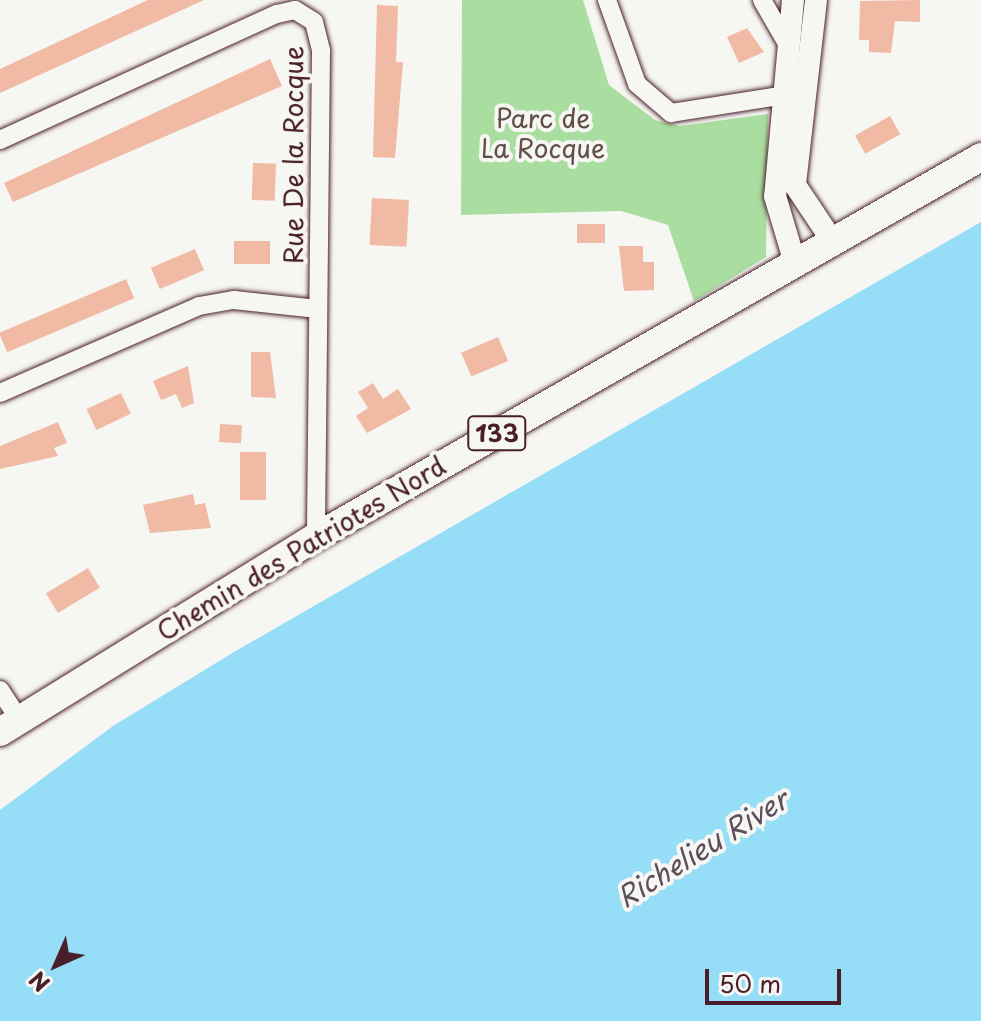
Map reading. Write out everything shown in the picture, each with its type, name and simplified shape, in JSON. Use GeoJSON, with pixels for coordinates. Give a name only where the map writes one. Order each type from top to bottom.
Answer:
{"type":"FeatureCollection","features":[{"type":"Feature","properties":{"kind":"main road","name":"Chemin des Patriotes Nord"},"geometry":{"type":"LineString","coordinates":[[9,725],[316,537],[981,157]]}},
{"type":"Feature","properties":{"kind":"street"},"geometry":{"type":"LineString","coordinates":[[607,0],[637,84],[671,113],[782,93],[805,93]]}},
{"type":"Feature","properties":{"kind":"street"},"geometry":{"type":"LineString","coordinates":[[762,0],[789,47]]}},
{"type":"Feature","properties":{"kind":"street"},"geometry":{"type":"LineString","coordinates":[[793,0],[782,93],[775,196],[795,263]]}},
{"type":"Feature","properties":{"kind":"street"},"geometry":{"type":"LineString","coordinates":[[816,0],[795,185],[833,242]]}},
{"type":"Feature","properties":{"kind":"street","name":"Rue De la Rocque"},"geometry":{"type":"LineString","coordinates":[[0,140],[277,14],[307,15],[321,51],[316,537]]}},
{"type":"Feature","properties":{"kind":"street"},"geometry":{"type":"LineString","coordinates":[[0,393],[199,306],[234,300],[318,309]]}},
{"type":"Feature","properties":{"kind":"street"},"geometry":{"type":"LineString","coordinates":[[0,690],[9,725]]}},
{"type":"Feature","properties":{"kind":"green space","name":"Parc de La Rocque"},"geometry":{"type":"Polygon","coordinates":[[[462,0],[583,0],[609,85],[655,120],[680,126],[768,114],[766,257],[694,301],[668,225],[621,211],[461,215],[462,0]]]}},
{"type":"Feature","properties":{"kind":"water","name":"Richelieu River"},"geometry":{"type":"Polygon","coordinates":[[[981,222],[981,1021],[0,1021],[0,810],[113,726],[234,652],[981,222]]]}},
{"type":"Feature","properties":{"kind":"building"},"geometry":{"type":"Polygon","coordinates":[[[148,0],[204,0],[0,93],[0,69],[148,0]]]}},
{"type":"Feature","properties":{"kind":"building"},"geometry":{"type":"Polygon","coordinates":[[[920,0],[920,22],[895,21],[891,53],[869,52],[869,40],[859,40],[860,1],[920,0]]]}},
{"type":"Feature","properties":{"kind":"building"},"geometry":{"type":"Polygon","coordinates":[[[377,5],[398,6],[396,62],[403,62],[395,158],[373,157],[377,5]]]}},
{"type":"Feature","properties":{"kind":"building"},"geometry":{"type":"Polygon","coordinates":[[[747,28],[764,52],[739,63],[727,37],[747,28]]]}},
{"type":"Feature","properties":{"kind":"building"},"geometry":{"type":"Polygon","coordinates":[[[270,59],[282,86],[13,202],[4,183],[270,59]]]}},
{"type":"Feature","properties":{"kind":"building"},"geometry":{"type":"Polygon","coordinates":[[[890,116],[900,134],[865,154],[855,135],[890,116]]]}},
{"type":"Feature","properties":{"kind":"building"},"geometry":{"type":"Polygon","coordinates":[[[253,163],[276,164],[275,201],[252,200],[253,163]]]}},
{"type":"Feature","properties":{"kind":"building"},"geometry":{"type":"Polygon","coordinates":[[[372,198],[409,200],[406,247],[370,245],[372,198]]]}},
{"type":"Feature","properties":{"kind":"building"},"geometry":{"type":"Polygon","coordinates":[[[577,224],[605,224],[605,243],[577,243],[577,224]]]}},
{"type":"Feature","properties":{"kind":"building"},"geometry":{"type":"Polygon","coordinates":[[[234,241],[270,241],[270,264],[234,264],[234,241]]]}},
{"type":"Feature","properties":{"kind":"building"},"geometry":{"type":"Polygon","coordinates":[[[619,246],[643,246],[643,262],[654,262],[654,290],[624,291],[619,246]]]}},
{"type":"Feature","properties":{"kind":"building"},"geometry":{"type":"Polygon","coordinates":[[[195,249],[204,270],[160,289],[151,268],[195,249]]]}},
{"type":"Feature","properties":{"kind":"building"},"geometry":{"type":"Polygon","coordinates":[[[126,279],[134,298],[7,352],[0,332],[126,279]]]}},
{"type":"Feature","properties":{"kind":"building"},"geometry":{"type":"Polygon","coordinates":[[[498,337],[508,361],[471,377],[461,353],[498,337]]]}},
{"type":"Feature","properties":{"kind":"building"},"geometry":{"type":"Polygon","coordinates":[[[251,352],[270,352],[276,398],[251,397],[251,352]]]}},
{"type":"Feature","properties":{"kind":"building"},"geometry":{"type":"Polygon","coordinates":[[[188,366],[194,403],[182,408],[176,394],[161,400],[153,381],[188,366]]]}},
{"type":"Feature","properties":{"kind":"building"},"geometry":{"type":"Polygon","coordinates":[[[373,383],[383,399],[398,389],[411,409],[367,433],[356,416],[368,408],[358,392],[373,383]]]}},
{"type":"Feature","properties":{"kind":"building"},"geometry":{"type":"Polygon","coordinates":[[[121,393],[131,414],[96,430],[87,409],[121,393]]]}},
{"type":"Feature","properties":{"kind":"building"},"geometry":{"type":"Polygon","coordinates":[[[58,422],[67,443],[54,448],[58,456],[0,469],[0,446],[58,422]]]}},
{"type":"Feature","properties":{"kind":"building"},"geometry":{"type":"Polygon","coordinates":[[[220,424],[242,425],[241,443],[219,442],[220,424]]]}},
{"type":"Feature","properties":{"kind":"building"},"geometry":{"type":"Polygon","coordinates":[[[240,452],[266,452],[266,500],[240,500],[240,452]]]}},
{"type":"Feature","properties":{"kind":"building"},"geometry":{"type":"Polygon","coordinates":[[[193,494],[195,505],[205,503],[211,528],[150,533],[143,505],[193,494]]]}},
{"type":"Feature","properties":{"kind":"building"},"geometry":{"type":"Polygon","coordinates":[[[88,568],[100,588],[58,613],[46,593],[88,568]]]}}]}
